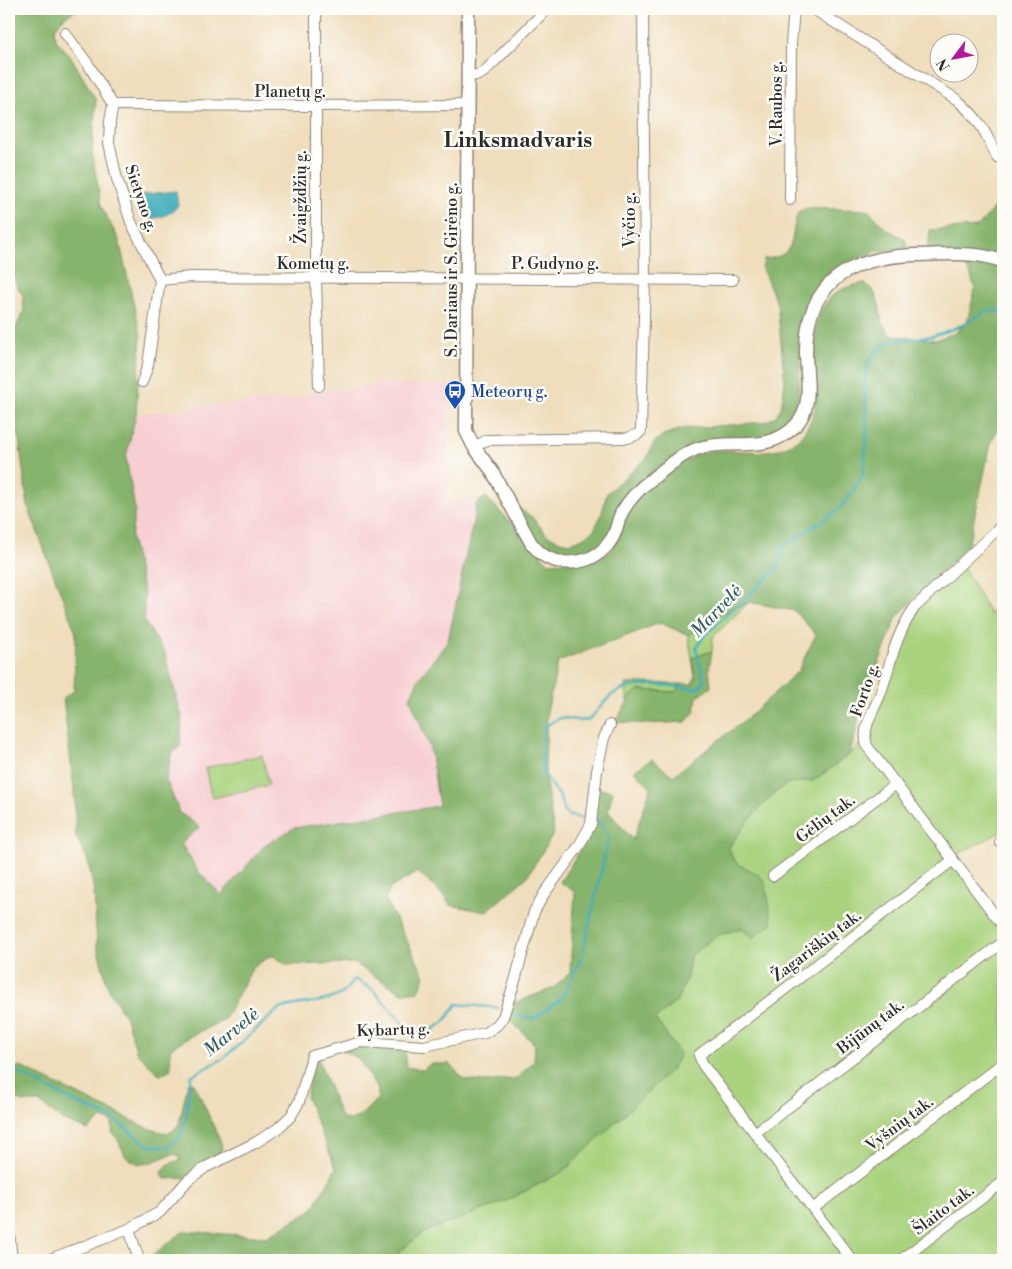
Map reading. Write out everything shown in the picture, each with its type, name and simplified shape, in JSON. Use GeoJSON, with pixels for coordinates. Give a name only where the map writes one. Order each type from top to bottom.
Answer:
{"type":"FeatureCollection","features":[{"type":"Feature","properties":{"kind":"street","name":"Žvaigždžių g."},"geometry":{"type":"LineString","coordinates":[[316,9],[316,278],[319,386]]}},
{"type":"Feature","properties":{"kind":"street","name":"S. Dariaus ir S. Girėno g."},"geometry":{"type":"LineString","coordinates":[[468,9],[466,431],[474,447],[492,471],[527,535],[540,552],[548,558],[571,563],[593,558],[604,550],[612,539],[622,512],[649,481],[691,452],[703,447],[717,445],[768,442],[779,439],[790,432],[804,413],[808,398],[806,351],[809,322],[825,289],[846,270],[875,260],[910,256],[983,255],[1003,262]]}},
{"type":"Feature","properties":{"kind":"street"},"geometry":{"type":"LineString","coordinates":[[467,76],[478,75],[484,72],[547,9]]}},
{"type":"Feature","properties":{"kind":"street","name":"Vyčio g."},"geometry":{"type":"LineString","coordinates":[[474,447],[487,440],[628,438],[641,431],[644,279],[644,9]]}},
{"type":"Feature","properties":{"kind":"street","name":"V. Raubos g."},"geometry":{"type":"LineString","coordinates":[[790,200],[791,44],[794,9]]}},
{"type":"Feature","properties":{"kind":"street"},"geometry":{"type":"LineString","coordinates":[[813,9],[956,99],[971,112],[985,131],[997,157]]}},
{"type":"Feature","properties":{"kind":"street"},"geometry":{"type":"LineString","coordinates":[[64,33],[88,64],[113,105]]}},
{"type":"Feature","properties":{"kind":"street","name":"Planetų g."},"geometry":{"type":"LineString","coordinates":[[113,105],[467,105]]}},
{"type":"Feature","properties":{"kind":"street","name":"Sietyno g."},"geometry":{"type":"LineString","coordinates":[[113,105],[109,142],[117,179],[131,222],[160,280]]}},
{"type":"Feature","properties":{"kind":"street","name":"Kometų g."},"geometry":{"type":"LineString","coordinates":[[160,280],[191,277],[467,278]]}},
{"type":"Feature","properties":{"kind":"street","name":"P. Gudyno g."},"geometry":{"type":"LineString","coordinates":[[467,278],[733,280]]}},
{"type":"Feature","properties":{"kind":"street"},"geometry":{"type":"LineString","coordinates":[[142,382],[148,365],[160,280]]}},
{"type":"Feature","properties":{"kind":"street","name":"Forto g."},"geometry":{"type":"LineString","coordinates":[[1003,524],[915,607],[898,636],[865,735],[867,746],[1003,926]]}},
{"type":"Feature","properties":{"kind":"street","name":"Kybartų g."},"geometry":{"type":"LineString","coordinates":[[48,1260],[129,1229],[160,1212],[188,1180],[206,1167],[255,1143],[291,1116],[299,1102],[312,1056],[361,1042],[424,1046],[485,1033],[496,1025],[503,1017],[534,912],[544,894],[579,846],[592,819],[604,738],[610,724]]}},
{"type":"Feature","properties":{"kind":"street","name":"Gėlių tak."},"geometry":{"type":"LineString","coordinates":[[773,876],[896,784]]}},
{"type":"Feature","properties":{"kind":"street","name":"Žagariškių tak."},"geometry":{"type":"LineString","coordinates":[[755,1133],[703,1065],[699,1055],[953,860]]}},
{"type":"Feature","properties":{"kind":"street","name":"Bijūnų tak."},"geometry":{"type":"LineString","coordinates":[[755,1133],[1003,942]]}},
{"type":"Feature","properties":{"kind":"street","name":"Vyšnių tak."},"geometry":{"type":"LineString","coordinates":[[814,1208],[1003,1063]]}},
{"type":"Feature","properties":{"kind":"street"},"geometry":{"type":"LineString","coordinates":[[755,1133],[852,1260]]}},
{"type":"Feature","properties":{"kind":"street","name":"Šlaito tak."},"geometry":{"type":"LineString","coordinates":[[901,1260],[1003,1182]]}},
{"type":"Feature","properties":{"kind":"street"},"geometry":{"type":"LineString","coordinates":[[9,1203],[9,1232],[12,1260]]}},
{"type":"Feature","properties":{"kind":"street"},"geometry":{"type":"LineString","coordinates":[[129,1229],[139,1260]]}},
{"type":"Feature","properties":{"kind":"shaded area"},"geometry":{"type":"Polygon","coordinates":[[[372,384],[449,384],[448,499],[477,503],[448,641],[418,680],[410,698],[430,748],[439,806],[294,828],[240,871],[221,895],[197,870],[181,842],[200,827],[180,813],[166,780],[171,755],[180,746],[164,651],[144,621],[144,593],[131,538],[135,509],[126,457],[136,414],[189,409],[189,407],[300,398],[314,391],[371,387],[372,384]]]}},
{"type":"Feature","properties":{"kind":"green space"},"geometry":{"type":"Polygon","coordinates":[[[9,9],[79,9],[64,17],[54,30],[56,40],[71,57],[96,100],[92,153],[101,206],[119,240],[141,336],[136,414],[126,457],[135,509],[131,538],[144,593],[144,621],[164,651],[182,718],[180,746],[171,755],[166,780],[180,813],[200,827],[181,843],[197,870],[221,895],[265,845],[294,828],[439,806],[430,748],[410,698],[418,680],[448,641],[477,503],[486,497],[549,563],[602,557],[612,549],[637,499],[658,479],[683,462],[703,453],[780,449],[793,443],[804,432],[812,417],[815,405],[815,330],[822,310],[828,301],[839,291],[864,283],[870,287],[876,296],[883,323],[890,335],[935,340],[955,333],[967,322],[975,289],[970,273],[964,265],[954,260],[927,261],[930,230],[978,227],[1003,196],[1003,423],[992,439],[968,546],[897,617],[863,703],[850,754],[813,781],[788,783],[772,795],[748,821],[729,847],[734,860],[755,872],[764,881],[772,924],[752,938],[741,928],[716,936],[690,956],[687,977],[676,1002],[655,1019],[680,1054],[673,1068],[564,1171],[506,1201],[422,1233],[390,1260],[146,1260],[184,1231],[266,1237],[313,1209],[336,1168],[306,1097],[314,1061],[318,1058],[341,1118],[347,1120],[357,1117],[378,1098],[378,1090],[359,1059],[343,1051],[359,1045],[405,1048],[406,1067],[423,1070],[430,1064],[450,1064],[464,1080],[485,1082],[517,1078],[534,1061],[535,1045],[506,1016],[514,1003],[554,988],[570,972],[575,892],[560,882],[590,834],[598,789],[613,791],[608,811],[633,840],[651,787],[634,771],[652,759],[673,776],[751,715],[798,671],[816,635],[795,611],[749,602],[719,615],[688,635],[660,623],[558,662],[547,712],[545,777],[554,833],[527,877],[486,912],[450,905],[442,894],[418,872],[390,888],[385,899],[425,976],[419,991],[402,993],[354,963],[287,965],[272,955],[253,967],[225,1019],[170,1049],[171,1069],[160,1075],[137,1053],[126,1018],[108,988],[97,946],[94,890],[87,858],[76,837],[74,788],[63,698],[74,691],[76,633],[28,507],[13,395],[14,331],[24,311],[23,296],[16,284],[9,263],[9,9]]]}},
{"type":"Feature","properties":{"kind":"green space"},"geometry":{"type":"Polygon","coordinates":[[[807,208],[868,210],[886,229],[905,239],[907,248],[875,252],[844,263],[832,270],[822,281],[808,304],[802,328],[798,403],[791,420],[784,428],[769,437],[706,442],[633,490],[601,546],[579,558],[550,554],[535,541],[517,507],[532,517],[547,535],[570,543],[583,538],[594,530],[601,516],[607,493],[647,458],[653,444],[663,435],[682,429],[765,422],[775,417],[781,408],[785,383],[777,303],[762,269],[764,259],[783,254],[788,250],[793,237],[798,212],[807,208]]]}},
{"type":"Feature","properties":{"kind":"green space"},"geometry":{"type":"Polygon","coordinates":[[[961,562],[990,614],[1003,609],[1003,831],[954,856],[1003,920],[1003,1260],[390,1260],[422,1233],[506,1201],[564,1171],[680,1054],[655,1019],[676,1002],[687,977],[690,956],[716,936],[741,928],[760,877],[736,862],[730,853],[729,847],[748,821],[772,795],[788,783],[813,781],[850,754],[865,740],[904,622],[961,562]]]}},
{"type":"Feature","properties":{"kind":"green space"},"geometry":{"type":"Polygon","coordinates":[[[749,602],[713,637],[712,651],[692,658],[688,635],[719,615],[749,602]]]}},
{"type":"Feature","properties":{"kind":"green space"},"geometry":{"type":"Polygon","coordinates":[[[712,651],[709,669],[711,687],[697,697],[695,711],[686,722],[649,724],[615,722],[633,694],[640,690],[676,692],[681,684],[692,684],[695,677],[692,658],[712,651]]]}},
{"type":"Feature","properties":{"kind":"green space"},"geometry":{"type":"Polygon","coordinates":[[[626,684],[681,684],[676,692],[640,690],[633,694],[627,702],[626,684]]]}},
{"type":"Feature","properties":{"kind":"green space"},"geometry":{"type":"Polygon","coordinates":[[[262,755],[269,785],[212,798],[205,768],[262,755]]]}},
{"type":"Feature","properties":{"kind":"green space"},"geometry":{"type":"Polygon","coordinates":[[[19,1066],[148,1128],[164,1132],[172,1132],[179,1124],[188,1083],[194,1083],[220,1140],[222,1147],[219,1155],[186,1178],[165,1179],[162,1174],[165,1168],[169,1164],[181,1160],[179,1155],[169,1155],[150,1163],[140,1164],[126,1157],[117,1138],[112,1133],[112,1122],[102,1118],[88,1130],[62,1120],[39,1102],[17,1100],[15,1069],[19,1066]]]}},
{"type":"Feature","properties":{"kind":"water"},"geometry":{"type":"Polygon","coordinates":[[[176,191],[178,205],[171,212],[156,218],[141,215],[136,200],[139,195],[176,191]]]}},
{"type":"Feature","properties":{"kind":"waterway","name":"Marvelė"},"geometry":{"type":"LineString","coordinates":[[589,819],[570,816],[564,811],[559,795],[543,773],[544,727],[561,718],[583,721],[589,719],[613,694],[632,686],[677,686],[697,689],[704,682],[696,648],[705,635],[778,568],[783,546],[827,518],[843,505],[863,476],[867,438],[865,380],[869,358],[884,345],[893,341],[933,336],[963,325],[986,311],[1003,311]]}},
{"type":"Feature","properties":{"kind":"waterway","name":"Marvelė"},"geometry":{"type":"LineString","coordinates":[[517,1016],[535,1018],[561,999],[582,956],[609,837],[599,820],[595,820]]}},
{"type":"Feature","properties":{"kind":"waterway","name":"Marvelė"},"geometry":{"type":"LineString","coordinates":[[9,1072],[21,1074],[76,1103],[113,1118],[147,1145],[169,1147],[181,1135],[187,1109],[191,1076],[224,1058],[279,1009],[327,1000],[345,991],[354,979],[372,989],[410,1031],[426,1034],[444,1022],[457,1004],[499,1008]]}},
{"type":"Feature","properties":{"kind":"place","name":"Meteorų g."},"geometry":{"type":"Point","coordinates":[455,410]}},
{"type":"Feature","properties":{"kind":"district","name":"Linksmadvaris"},"geometry":{"type":"Point","coordinates":[518,140]}}]}
